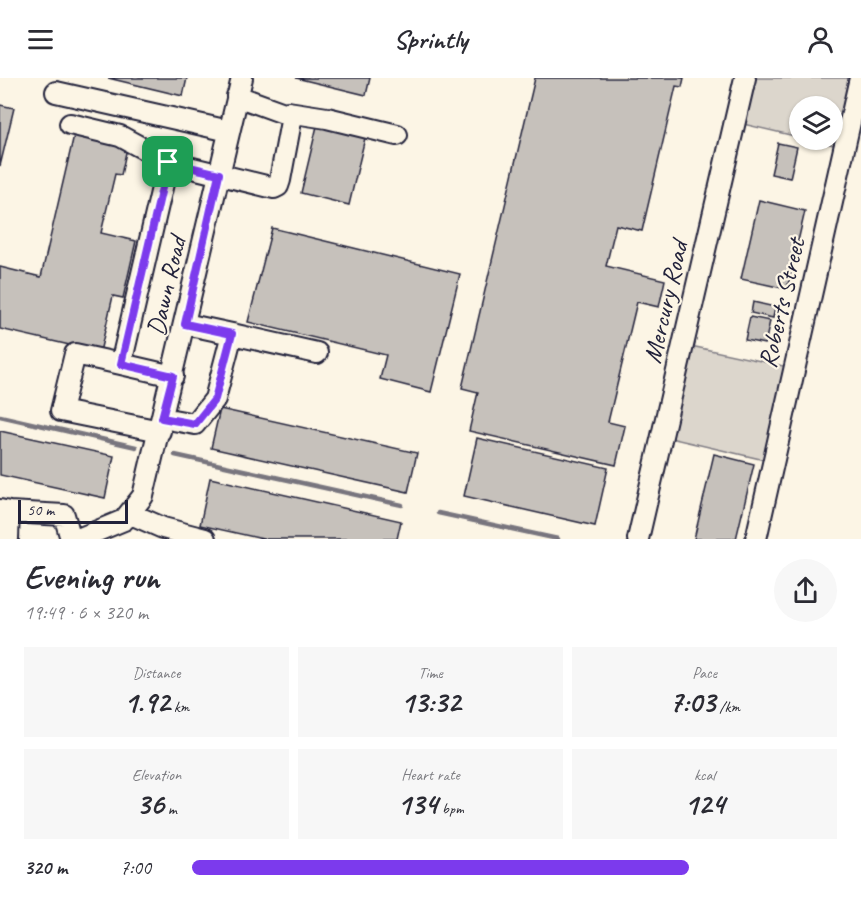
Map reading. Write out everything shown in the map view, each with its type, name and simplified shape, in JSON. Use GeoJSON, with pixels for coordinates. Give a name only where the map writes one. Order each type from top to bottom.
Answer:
{"type":"FeatureCollection","features":[{"type":"Feature","properties":{"kind":"street","name":"Mercury Road"},"geometry":{"type":"LineString","coordinates":[[638,539],[745,78]]}},
{"type":"Feature","properties":{"kind":"street","name":"Roberts Street"},"geometry":{"type":"LineString","coordinates":[[756,539],[860,78]]}},
{"type":"Feature","properties":{"kind":"street"},"geometry":{"type":"LineString","coordinates":[[239,87],[288,112],[327,118],[397,135]]}},
{"type":"Feature","properties":{"kind":"street","name":"Dawn Road"},"geometry":{"type":"LineString","coordinates":[[78,539],[117,533],[143,496],[239,87]]}},
{"type":"Feature","properties":{"kind":"street"},"geometry":{"type":"LineString","coordinates":[[56,92],[229,131]]}},
{"type":"Feature","properties":{"kind":"street"},"geometry":{"type":"LineString","coordinates":[[70,124],[120,136],[168,162],[274,188],[278,186],[293,120],[288,112]]}},
{"type":"Feature","properties":{"kind":"street"},"geometry":{"type":"LineString","coordinates":[[121,364],[168,162]]}},
{"type":"Feature","properties":{"kind":"street"},"geometry":{"type":"LineString","coordinates":[[185,324],[318,354]]}},
{"type":"Feature","properties":{"kind":"street"},"geometry":{"type":"LineString","coordinates":[[173,376],[75,354],[61,411],[161,425],[195,424],[215,399],[232,334]]}},
{"type":"Feature","properties":{"kind":"street"},"geometry":{"type":"LineString","coordinates":[[8,539],[4,511],[64,515],[71,539]]}},
{"type":"Feature","properties":{"kind":"street"},"geometry":{"type":"LineString","coordinates":[[131,514],[163,528],[205,539]]}},
{"type":"Feature","properties":{"kind":"shaded area"},"geometry":{"type":"Polygon","coordinates":[[[756,78],[855,78],[843,129],[843,96],[789,96],[789,135],[743,124],[756,78]]]}},
{"type":"Feature","properties":{"kind":"shaded area"},"geometry":{"type":"Polygon","coordinates":[[[691,346],[788,367],[769,461],[670,438],[691,346]]]}},
{"type":"Feature","properties":{"kind":"building"},"geometry":{"type":"Polygon","coordinates":[[[108,78],[187,78],[183,96],[108,78]]]}},
{"type":"Feature","properties":{"kind":"building"},"geometry":{"type":"Polygon","coordinates":[[[296,78],[370,78],[366,95],[296,78]]]}},
{"type":"Feature","properties":{"kind":"building"},"geometry":{"type":"Polygon","coordinates":[[[535,78],[684,78],[682,87],[676,86],[642,231],[616,225],[606,266],[665,280],[659,307],[637,302],[608,422],[625,426],[616,465],[469,431],[478,392],[462,388],[535,78]]]}},
{"type":"Feature","properties":{"kind":"building"},"geometry":{"type":"Polygon","coordinates":[[[0,105],[14,108],[0,166],[0,105]]]}},
{"type":"Feature","properties":{"kind":"building"},"geometry":{"type":"Polygon","coordinates":[[[317,126],[365,138],[349,205],[301,193],[317,126]]]}},
{"type":"Feature","properties":{"kind":"building"},"geometry":{"type":"Polygon","coordinates":[[[74,135],[127,148],[121,175],[115,174],[101,233],[136,241],[123,298],[113,296],[100,352],[0,329],[0,267],[41,277],[74,135]]]}},
{"type":"Feature","properties":{"kind":"building"},"geometry":{"type":"Polygon","coordinates":[[[778,143],[789,145],[789,150],[796,150],[790,178],[771,174],[778,143]]]}},
{"type":"Feature","properties":{"kind":"building"},"geometry":{"type":"Polygon","coordinates":[[[759,200],[805,211],[787,289],[741,279],[759,200]]]}},
{"type":"Feature","properties":{"kind":"building"},"geometry":{"type":"Polygon","coordinates":[[[272,228],[460,274],[431,392],[380,379],[386,355],[248,322],[272,228]]]}},
{"type":"Feature","properties":{"kind":"building"},"geometry":{"type":"Polygon","coordinates":[[[753,302],[775,307],[773,318],[751,313],[753,302]]]}},
{"type":"Feature","properties":{"kind":"building"},"geometry":{"type":"Polygon","coordinates":[[[750,317],[770,321],[765,344],[745,340],[750,317]]]}},
{"type":"Feature","properties":{"kind":"building"},"geometry":{"type":"Polygon","coordinates":[[[220,409],[417,453],[408,492],[211,448],[220,409]]]}},
{"type":"Feature","properties":{"kind":"building"},"geometry":{"type":"Polygon","coordinates":[[[0,431],[114,456],[105,498],[0,475],[0,431]]]}},
{"type":"Feature","properties":{"kind":"building"},"geometry":{"type":"Polygon","coordinates":[[[477,438],[608,468],[595,526],[464,496],[477,438]]]}},
{"type":"Feature","properties":{"kind":"building"},"geometry":{"type":"Polygon","coordinates":[[[714,454],[754,464],[736,539],[694,539],[714,454]]]}},
{"type":"Feature","properties":{"kind":"building"},"geometry":{"type":"Polygon","coordinates":[[[210,478],[401,521],[397,539],[263,539],[200,525],[210,478]]]}},
{"type":"Feature","properties":{"kind":"waterway"},"geometry":{"type":"LineString","coordinates":[[0,416],[136,447]]}},
{"type":"Feature","properties":{"kind":"waterway"},"geometry":{"type":"LineString","coordinates":[[175,455],[402,505]]}},
{"type":"Feature","properties":{"kind":"waterway"},"geometry":{"type":"LineString","coordinates":[[438,513],[558,539]]}},
{"type":"Feature","properties":{"kind":"route"},"geometry":{"type":"LineString","coordinates":[[168,162],[219,174],[185,324],[232,334],[215,399],[195,424],[162,418],[173,376],[121,364],[168,162]]}}]}
